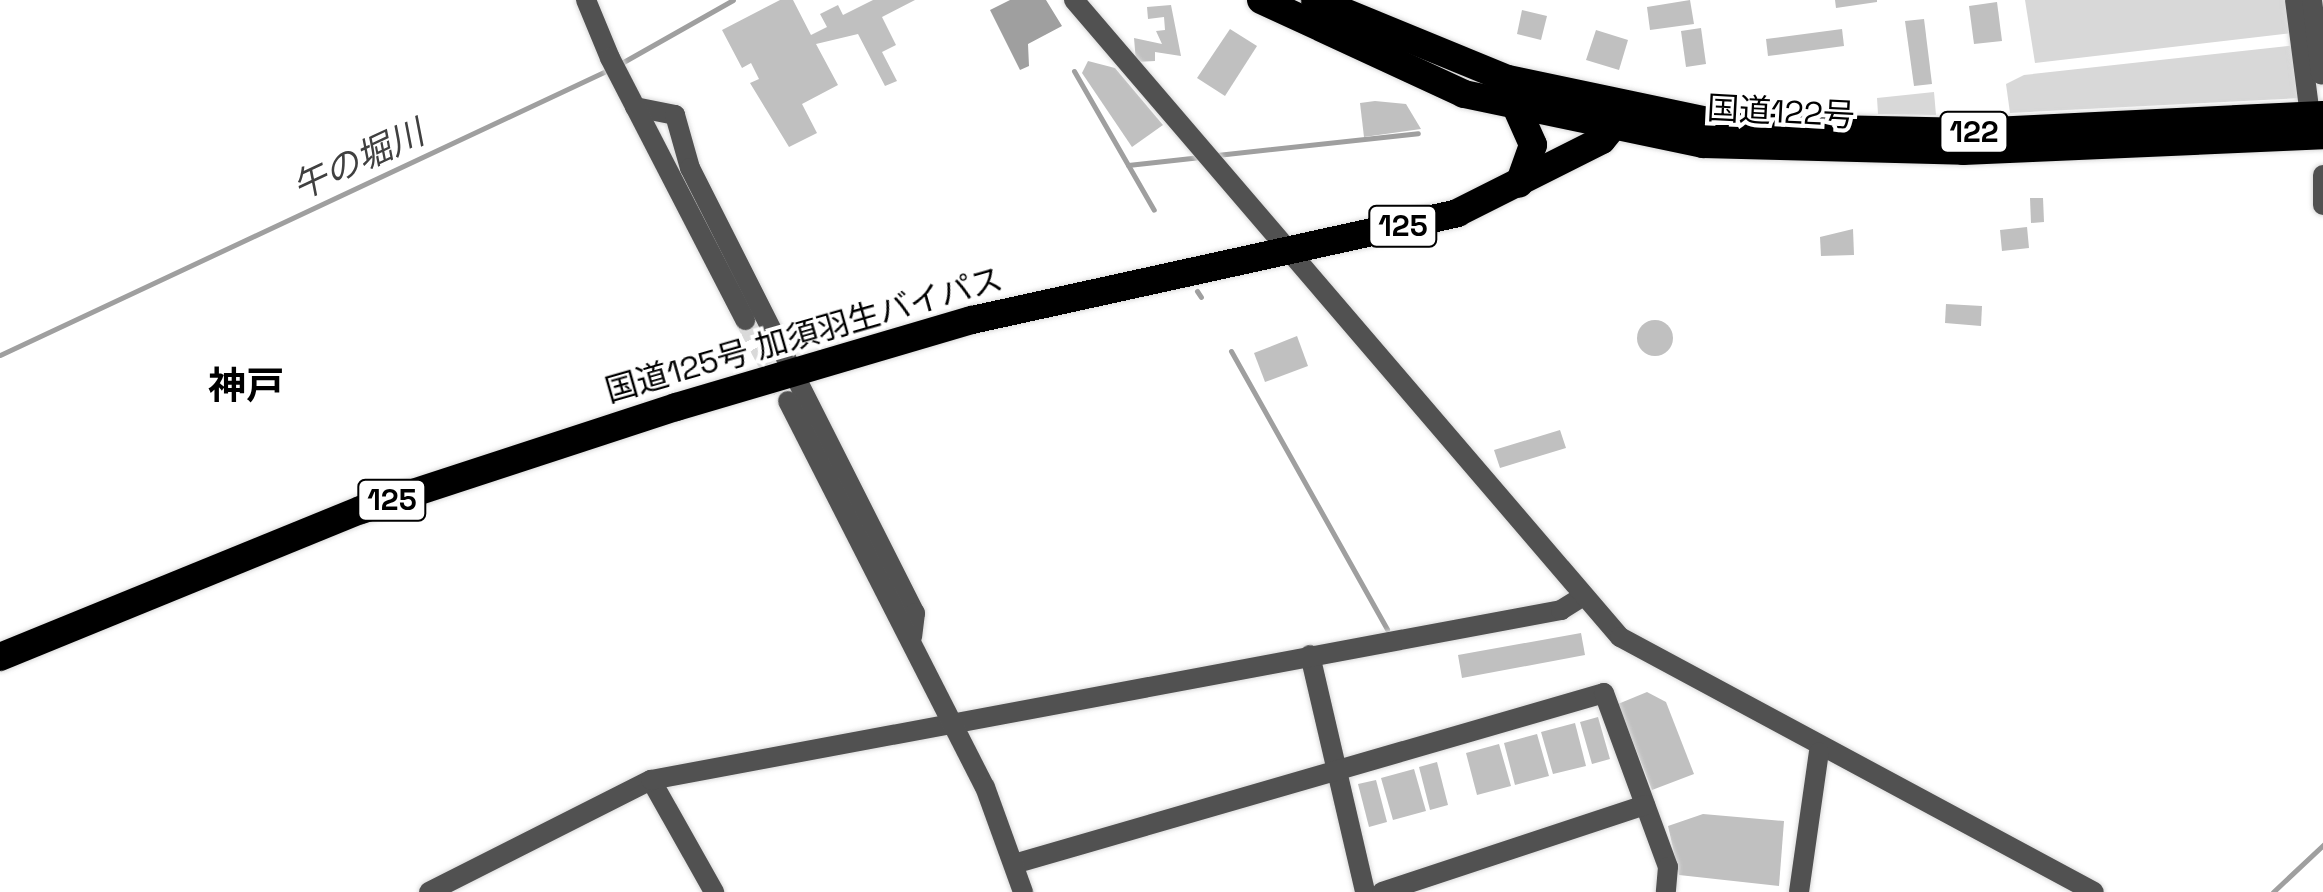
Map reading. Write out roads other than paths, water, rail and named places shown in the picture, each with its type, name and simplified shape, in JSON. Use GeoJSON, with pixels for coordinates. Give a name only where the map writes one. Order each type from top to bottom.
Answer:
{"type":"FeatureCollection","features":[{"type":"Feature","properties":{"kind":"highway","name":"国道122号"},"geometry":{"type":"LineString","coordinates":[[1262,0],[1344,45],[1518,111],[1620,120],[1863,152],[2319,122]]}},
{"type":"Feature","properties":{"kind":"highway","name":"国道122号"},"geometry":{"type":"LineString","coordinates":[[1314,0],[1466,66],[1620,120]]}},
{"type":"Feature","properties":{"kind":"highway"},"geometry":{"type":"LineString","coordinates":[[1518,111],[1533,145],[1518,184]]}},
{"type":"Feature","properties":{"kind":"highway","name":"国道125号 加須羽生バイパス"},"geometry":{"type":"LineString","coordinates":[[0,657],[361,510],[794,372],[1282,248],[1457,213],[1518,184],[1620,120]]}},
{"type":"Feature","properties":{"kind":"street"},"geometry":{"type":"LineString","coordinates":[[586,0],[610,58],[746,320]]}},
{"type":"Feature","properties":{"kind":"street"},"geometry":{"type":"LineString","coordinates":[[1074,0],[1580,598],[1649,658],[1819,752],[2094,892]]}},
{"type":"Feature","properties":{"kind":"street"},"geometry":{"type":"LineString","coordinates":[[2296,0],[2319,122]]}},
{"type":"Feature","properties":{"kind":"street"},"geometry":{"type":"LineString","coordinates":[[2312,0],[2322,74]]}},
{"type":"Feature","properties":{"kind":"street"},"geometry":{"type":"LineString","coordinates":[[635,107],[675,114],[690,168],[915,612],[912,636]]}},
{"type":"Feature","properties":{"kind":"street"},"geometry":{"type":"LineString","coordinates":[[2323,175],[2323,205]]}},
{"type":"Feature","properties":{"kind":"street"},"geometry":{"type":"LineString","coordinates":[[788,402],[912,636],[1024,892]]}},
{"type":"Feature","properties":{"kind":"street"},"geometry":{"type":"LineString","coordinates":[[429,892],[651,780],[1561,610],[1580,598]]}},
{"type":"Feature","properties":{"kind":"street"},"geometry":{"type":"LineString","coordinates":[[1310,655],[1364,892]]}},
{"type":"Feature","properties":{"kind":"street"},"geometry":{"type":"LineString","coordinates":[[1014,864],[1335,765],[1604,694],[1668,867],[1666,892]]}},
{"type":"Feature","properties":{"kind":"street"},"geometry":{"type":"LineString","coordinates":[[1799,892],[1819,752]]}},
{"type":"Feature","properties":{"kind":"street"},"geometry":{"type":"LineString","coordinates":[[651,780],[714,892]]}},
{"type":"Feature","properties":{"kind":"street"},"geometry":{"type":"LineString","coordinates":[[1382,892],[1645,805]]}},
{"type":"Feature","properties":{"kind":"waterway","name":"午の堀川"},"geometry":{"type":"LineString","coordinates":[[618,65],[733,0]]}},
{"type":"Feature","properties":{"kind":"waterway","name":"午の堀川"},"geometry":{"type":"LineString","coordinates":[[0,355],[608,70]]}},
{"type":"Feature","properties":{"kind":"waterway"},"geometry":{"type":"LineString","coordinates":[[1074,71],[1154,210]]}},
{"type":"Feature","properties":{"kind":"waterway"},"geometry":{"type":"LineString","coordinates":[[1217,155],[1418,133]]}},
{"type":"Feature","properties":{"kind":"waterway"},"geometry":{"type":"LineString","coordinates":[[1128,165],[1201,157]]}},
{"type":"Feature","properties":{"kind":"waterway"},"geometry":{"type":"LineString","coordinates":[[1197,291],[1201,297]]}},
{"type":"Feature","properties":{"kind":"waterway"},"geometry":{"type":"LineString","coordinates":[[1231,351],[1387,629]]}},
{"type":"Feature","properties":{"kind":"waterway"},"geometry":{"type":"LineString","coordinates":[[2273,892],[2323,845]]}},
{"type":"Feature","properties":{"kind":"tunnel"},"geometry":{"type":"LineString","coordinates":[[745,320],[788,401]]}},
{"type":"Feature","properties":{"kind":"district","name":"神戸"},"geometry":{"type":"Point","coordinates":[246,387]}}]}
